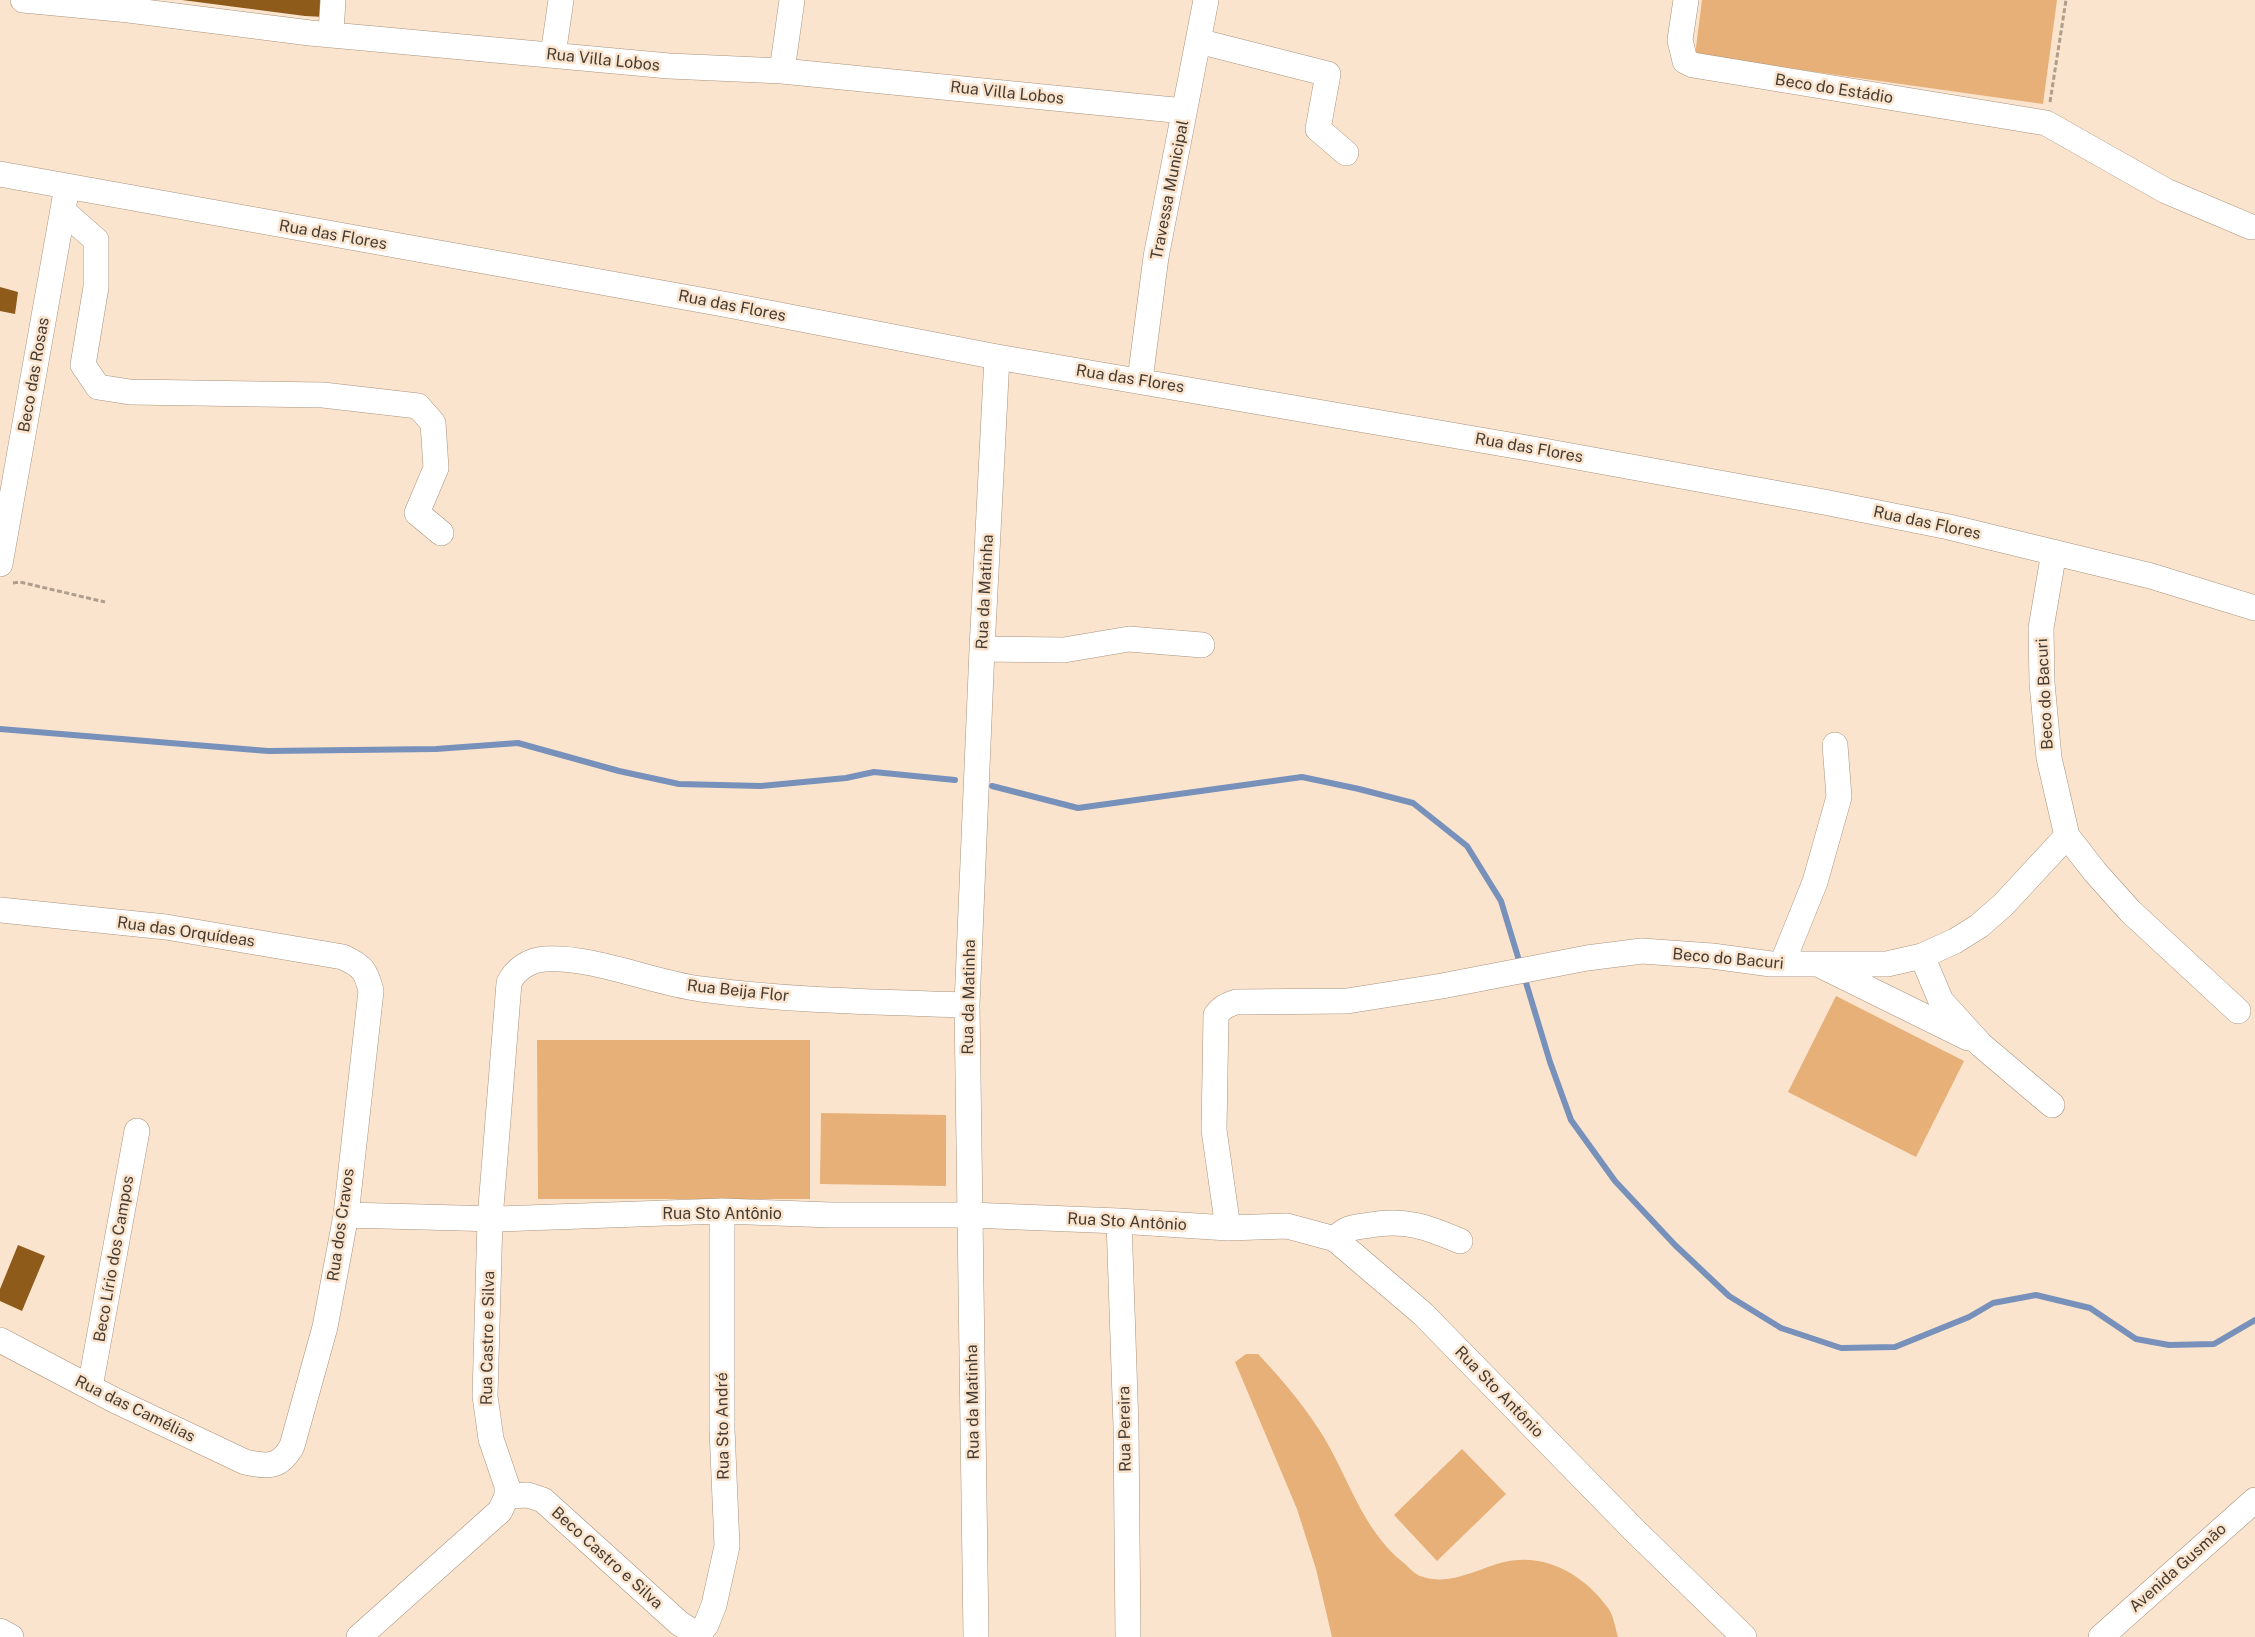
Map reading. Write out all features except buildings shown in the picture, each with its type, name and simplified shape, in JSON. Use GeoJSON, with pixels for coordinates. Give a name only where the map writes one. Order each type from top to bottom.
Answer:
{"type":"FeatureCollection","features":[{"type":"Feature","properties":{"kind":"street","name":"Rua Villa Lobos"},"geometry":{"type":"LineString","coordinates":[[23,0],[668,66],[782,71],[1184,111]]}},
{"type":"Feature","properties":{"kind":"street"},"geometry":{"type":"LineString","coordinates":[[331,33],[332,0]]}},
{"type":"Feature","properties":{"kind":"street"},"geometry":{"type":"LineString","coordinates":[[553,55],[561,0]]}},
{"type":"Feature","properties":{"kind":"street"},"geometry":{"type":"LineString","coordinates":[[782,71],[792,0]]}},
{"type":"Feature","properties":{"kind":"street","name":"Travessa Municipal"},"geometry":{"type":"LineString","coordinates":[[1140,380],[1156,257],[1206,0]]}},
{"type":"Feature","properties":{"kind":"street","name":"Beco do Estádio"},"geometry":{"type":"LineString","coordinates":[[1686,0],[1680,40],[1685,61],[1693,65],[2046,123],[2166,191],[2251,227]]}},
{"type":"Feature","properties":{"kind":"street"},"geometry":{"type":"LineString","coordinates":[[1198,41],[1328,74],[1318,128],[1346,153]]}},
{"type":"Feature","properties":{"kind":"street","name":"Rua das Flores"},"geometry":{"type":"LineString","coordinates":[[0,174],[723,304],[997,357],[1140,380],[1719,482],[1939,525],[2054,552],[2151,576],[2255,608]]}},
{"type":"Feature","properties":{"kind":"street","name":"Beco das Rosas"},"geometry":{"type":"LineString","coordinates":[[3,574],[67,186]]}},
{"type":"Feature","properties":{"kind":"street"},"geometry":{"type":"LineString","coordinates":[[62,211],[96,240],[96,286],[83,366],[98,387],[130,392],[323,395],[418,406],[433,423],[436,468],[417,513],[441,533]]}},
{"type":"Feature","properties":{"kind":"street","name":"Rua da Matinha"},"geometry":{"type":"LineString","coordinates":[[976,1637],[967,1005],[997,357]]}},
{"type":"Feature","properties":{"kind":"street","name":"Beco do Bacuri"},"geometry":{"type":"LineString","coordinates":[[2054,552],[2041,628],[2042,683],[2049,758],[2067,836],[2095,872],[2130,910],[2238,1011]]}},
{"type":"Feature","properties":{"kind":"street"},"geometry":{"type":"LineString","coordinates":[[982,649],[1064,650],[1129,638],[1202,645]]}},
{"type":"Feature","properties":{"kind":"street"},"geometry":{"type":"LineString","coordinates":[[1782,964],[1815,882],[1839,797],[1835,745]]}},
{"type":"Feature","properties":{"kind":"street","name":"Beco do Bacuri"},"geometry":{"type":"LineString","coordinates":[[1228,1228],[1214,1130],[1216,1015],[1221,1008],[1236,1002],[1347,1001],[1460,983],[1587,958],[1642,951],[1782,964],[1887,964],[1922,956],[1955,941],[1979,926],[2003,905],[2067,836]]}},
{"type":"Feature","properties":{"kind":"street","name":"Rua das Orquídeas"},"geometry":{"type":"LineString","coordinates":[[0,910],[166,927],[343,957],[367,973]]}},
{"type":"Feature","properties":{"kind":"street"},"geometry":{"type":"LineString","coordinates":[[1922,956],[1941,1001],[1982,1045],[2052,1105]]}},
{"type":"Feature","properties":{"kind":"street","name":"Rua Beija Flor"},"geometry":{"type":"LineString","coordinates":[[514,973],[538,960],[569,959],[700,989],[845,1000],[967,1005]]}},
{"type":"Feature","properties":{"kind":"street"},"geometry":{"type":"LineString","coordinates":[[1818,964],[1982,1045]]}},
{"type":"Feature","properties":{"kind":"street","name":"Rua dos Cravos"},"geometry":{"type":"LineString","coordinates":[[274,1464],[286,1458],[292,1446],[325,1327],[346,1215],[371,1007],[372,991],[367,973]]}},
{"type":"Feature","properties":{"kind":"street","name":"Rua Castro e Silva"},"geometry":{"type":"LineString","coordinates":[[507,1496],[507,1486],[491,1439],[485,1396],[490,1219],[509,983],[514,973]]}},
{"type":"Feature","properties":{"kind":"street","name":"Beco Lírio dos Campos"},"geometry":{"type":"LineString","coordinates":[[90,1387],[137,1131]]}},
{"type":"Feature","properties":{"kind":"street","name":"Rua Sto Antônio"},"geometry":{"type":"LineString","coordinates":[[346,1215],[490,1219],[722,1211],[831,1215],[970,1215],[1119,1221],[1228,1228],[1287,1226],[1336,1239],[1422,1314],[1635,1531],[1744,1637]]}},
{"type":"Feature","properties":{"kind":"street","name":"Rua Sto André"},"geometry":{"type":"LineString","coordinates":[[699,1636],[706,1625],[714,1605],[727,1546],[722,1429],[722,1211]]}},
{"type":"Feature","properties":{"kind":"street","name":"Rua Pereira"},"geometry":{"type":"LineString","coordinates":[[1119,1221],[1126,1427],[1128,1637]]}},
{"type":"Feature","properties":{"kind":"street"},"geometry":{"type":"LineString","coordinates":[[1336,1239],[1344,1228],[1392,1221],[1432,1229],[1460,1241]]}},
{"type":"Feature","properties":{"kind":"street","name":"Rua das Camélias"},"geometry":{"type":"LineString","coordinates":[[0,1340],[90,1387],[245,1462],[263,1466],[274,1464]]}},
{"type":"Feature","properties":{"kind":"street","name":"Beco Castro e Silva"},"geometry":{"type":"LineString","coordinates":[[507,1496],[528,1495],[543,1500],[679,1623],[699,1636]]}},
{"type":"Feature","properties":{"kind":"street"},"geometry":{"type":"LineString","coordinates":[[359,1637],[494,1517],[504,1504],[507,1496]]}},
{"type":"Feature","properties":{"kind":"street","name":"Avenida Gusmão"},"geometry":{"type":"LineString","coordinates":[[2101,1637],[2255,1500]]}},
{"type":"Feature","properties":{"kind":"street"},"geometry":{"type":"LineString","coordinates":[[0,1631],[10,1637]]}},
{"type":"Feature","properties":{"kind":"path"},"geometry":{"type":"LineString","coordinates":[[2046,123],[2066,0]]}},
{"type":"Feature","properties":{"kind":"path"},"geometry":{"type":"LineString","coordinates":[[3,574],[20,582],[105,602]]}},
{"type":"Feature","properties":{"kind":"shaded area"},"geometry":{"type":"Polygon","coordinates":[[[1702,0],[2057,0],[2043,104],[1695,55],[1702,0]]]}},
{"type":"Feature","properties":{"kind":"shaded area"},"geometry":{"type":"Polygon","coordinates":[[[1836,996],[1964,1061],[1916,1157],[1788,1092],[1836,996]]]}},
{"type":"Feature","properties":{"kind":"shaded area"},"geometry":{"type":"Polygon","coordinates":[[[537,1040],[810,1040],[810,1199],[538,1199],[537,1040]]]}},
{"type":"Feature","properties":{"kind":"shaded area"},"geometry":{"type":"Polygon","coordinates":[[[821,1113],[946,1115],[946,1186],[820,1184],[821,1113]]]}},
{"type":"Feature","properties":{"kind":"shaded area"},"geometry":{"type":"Polygon","coordinates":[[[1246,1354],[1258,1354],[1297,1399],[1329,1445],[1356,1500],[1377,1534],[1390,1550],[1414,1572],[1431,1579],[1442,1579],[1463,1576],[1504,1562],[1535,1560],[1549,1563],[1576,1576],[1588,1585],[1610,1611],[1618,1637],[1332,1637],[1316,1569],[1297,1509],[1235,1362],[1246,1354]]]}},
{"type":"Feature","properties":{"kind":"shaded area"},"geometry":{"type":"Polygon","coordinates":[[[1462,1449],[1506,1494],[1437,1561],[1394,1515],[1462,1449]]]}},
{"type":"Feature","properties":{"kind":"waterway"},"geometry":{"type":"LineString","coordinates":[[0,729],[268,751],[436,749],[518,743],[619,771],[679,784],[761,786],[846,778],[874,772],[955,780]]}},
{"type":"Feature","properties":{"kind":"waterway"},"geometry":{"type":"LineString","coordinates":[[992,786],[1078,808],[1302,777],[1413,803],[1467,846],[1501,901],[1521,967]]}},
{"type":"Feature","properties":{"kind":"waterway"},"geometry":{"type":"LineString","coordinates":[[1524,976],[1550,1062],[1571,1120],[1615,1181],[1675,1245],[1729,1296],[1781,1328],[1841,1348],[1895,1347],[1969,1317],[1993,1303],[2036,1295],[2090,1308],[2136,1339],[2169,1345],[2214,1344],[2255,1320]]}}]}
